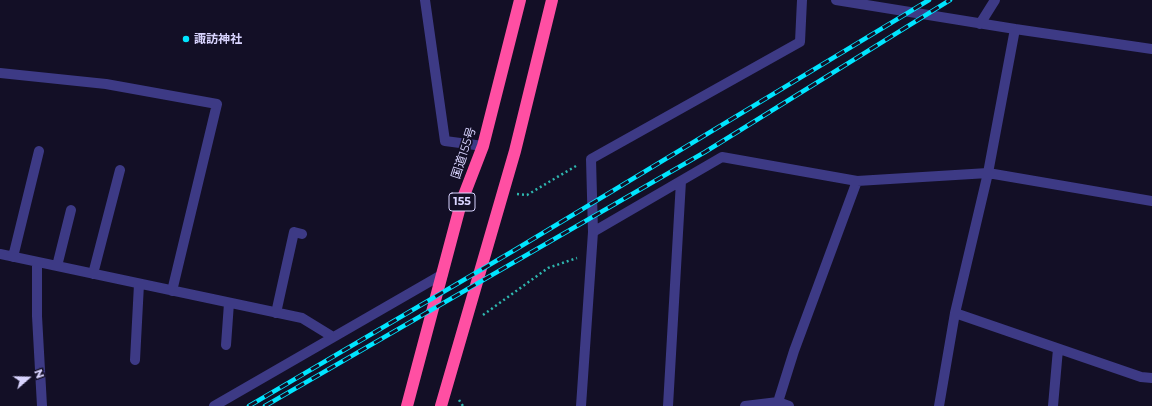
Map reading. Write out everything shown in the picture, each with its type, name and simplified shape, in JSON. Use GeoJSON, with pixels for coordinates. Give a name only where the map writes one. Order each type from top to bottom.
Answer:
{"type":"FeatureCollection","features":[{"type":"Feature","properties":{"kind":"highway","name":"国道155号"},"geometry":{"type":"LineString","coordinates":[[407,406],[462,204],[483,146],[520,0]]}},
{"type":"Feature","properties":{"kind":"highway"},"geometry":{"type":"LineString","coordinates":[[442,406],[515,150],[552,0]]}},
{"type":"Feature","properties":{"kind":"street"},"geometry":{"type":"LineString","coordinates":[[425,0],[445,141],[483,146]]}},
{"type":"Feature","properties":{"kind":"street"},"geometry":{"type":"LineString","coordinates":[[581,406],[593,232],[591,159],[800,42],[802,0]]}},
{"type":"Feature","properties":{"kind":"street"},"geometry":{"type":"LineString","coordinates":[[836,0],[980,24],[1152,49]]}},
{"type":"Feature","properties":{"kind":"street"},"geometry":{"type":"LineString","coordinates":[[980,24],[995,0]]}},
{"type":"Feature","properties":{"kind":"street"},"geometry":{"type":"LineString","coordinates":[[939,406],[955,313],[988,173],[1015,29]]}},
{"type":"Feature","properties":{"kind":"street"},"geometry":{"type":"LineString","coordinates":[[0,73],[106,84],[217,104],[172,291]]}},
{"type":"Feature","properties":{"kind":"street"},"geometry":{"type":"LineString","coordinates":[[12,257],[39,151]]}},
{"type":"Feature","properties":{"kind":"street"},"geometry":{"type":"LineString","coordinates":[[593,232],[722,157],[857,181],[988,173],[1152,201]]}},
{"type":"Feature","properties":{"kind":"street"},"geometry":{"type":"LineString","coordinates":[[93,274],[120,170]]}},
{"type":"Feature","properties":{"kind":"street"},"geometry":{"type":"LineString","coordinates":[[668,406],[681,181]]}},
{"type":"Feature","properties":{"kind":"street"},"geometry":{"type":"LineString","coordinates":[[778,404],[794,351],[857,181]]}},
{"type":"Feature","properties":{"kind":"street"},"geometry":{"type":"LineString","coordinates":[[56,266],[71,210]]}},
{"type":"Feature","properties":{"kind":"street"},"geometry":{"type":"LineString","coordinates":[[276,313],[294,232],[302,234]]}},
{"type":"Feature","properties":{"kind":"street"},"geometry":{"type":"LineString","coordinates":[[0,254],[302,318],[333,337]]}},
{"type":"Feature","properties":{"kind":"street"},"geometry":{"type":"LineString","coordinates":[[37,262],[37,316],[42,406]]}},
{"type":"Feature","properties":{"kind":"street"},"geometry":{"type":"LineString","coordinates":[[214,406],[442,274]]}},
{"type":"Feature","properties":{"kind":"street"},"geometry":{"type":"LineString","coordinates":[[135,360],[139,284]]}},
{"type":"Feature","properties":{"kind":"street"},"geometry":{"type":"LineString","coordinates":[[226,346],[229,303]]}},
{"type":"Feature","properties":{"kind":"street"},"geometry":{"type":"LineString","coordinates":[[955,313],[1142,377],[1152,378]]}},
{"type":"Feature","properties":{"kind":"street"},"geometry":{"type":"LineString","coordinates":[[1053,406],[1058,349]]}},
{"type":"Feature","properties":{"kind":"street"},"geometry":{"type":"LineString","coordinates":[[745,406],[778,404],[789,406]]}},
{"type":"Feature","properties":{"kind":"path"},"geometry":{"type":"LineString","coordinates":[[516,194],[527,195],[591,159]]}},
{"type":"Feature","properties":{"kind":"path"},"geometry":{"type":"LineString","coordinates":[[483,315],[548,268],[576,258],[591,260]]}},
{"type":"Feature","properties":{"kind":"path"},"geometry":{"type":"LineString","coordinates":[[459,399],[463,406]]}},
{"type":"Feature","properties":{"kind":"railway"},"geometry":{"type":"LineString","coordinates":[[249,406],[513,251],[929,0]]}},
{"type":"Feature","properties":{"kind":"railway"},"geometry":{"type":"LineString","coordinates":[[265,406],[705,152],[950,0]]}},
{"type":"Feature","properties":{"kind":"place","name":"諏訪神社"},"geometry":{"type":"Point","coordinates":[186,39]}}]}
